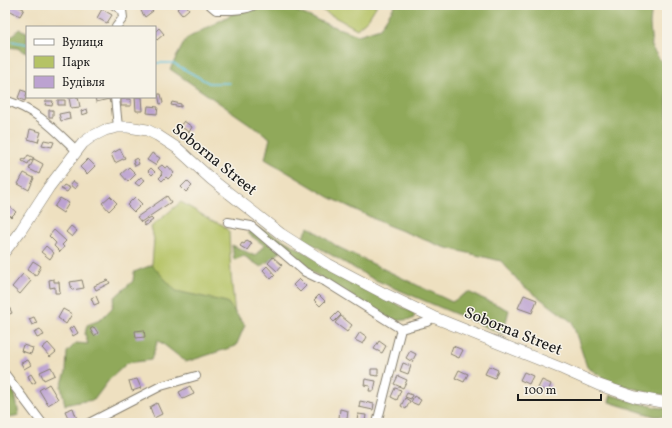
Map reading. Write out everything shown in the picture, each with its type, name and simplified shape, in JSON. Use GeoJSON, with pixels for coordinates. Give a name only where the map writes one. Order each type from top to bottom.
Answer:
{"type":"FeatureCollection","features":[{"type":"Feature","properties":{"kind":"main road","name":"Soborna Street"},"geometry":{"type":"LineString","coordinates":[[5,251],[21,230],[49,187],[82,143],[105,130],[118,127],[147,130],[177,148],[211,179],[280,234],[328,264],[385,294],[433,317],[599,385],[635,397],[667,403]]}},
{"type":"Feature","properties":{"kind":"street"},"geometry":{"type":"LineString","coordinates":[[114,5],[122,10],[122,18],[117,26]]}},
{"type":"Feature","properties":{"kind":"street"},"geometry":{"type":"LineString","coordinates":[[213,8],[236,10],[252,7],[254,5]]}},
{"type":"Feature","properties":{"kind":"street"},"geometry":{"type":"LineString","coordinates":[[115,98],[118,127]]}},
{"type":"Feature","properties":{"kind":"street"},"geometry":{"type":"LineString","coordinates":[[5,100],[20,105],[43,119],[76,150]]}},
{"type":"Feature","properties":{"kind":"street"},"geometry":{"type":"LineString","coordinates":[[228,222],[251,226],[305,272],[326,282],[401,329],[427,322],[433,317]]}},
{"type":"Feature","properties":{"kind":"street"},"geometry":{"type":"LineString","coordinates":[[377,423],[401,329]]}},
{"type":"Feature","properties":{"kind":"street"},"geometry":{"type":"LineString","coordinates":[[5,374],[42,423]]}},
{"type":"Feature","properties":{"kind":"street"},"geometry":{"type":"LineString","coordinates":[[89,423],[161,386],[196,376]]}},
{"type":"Feature","properties":{"kind":"green space"},"geometry":{"type":"Polygon","coordinates":[[[249,5],[282,5],[329,25],[358,35],[380,28],[395,5],[652,5],[650,24],[652,48],[667,70],[667,327],[662,335],[667,343],[667,395],[650,393],[608,381],[587,367],[572,322],[522,285],[501,261],[443,247],[387,225],[329,197],[265,159],[270,138],[170,69],[186,39],[249,5]]]}},
{"type":"Feature","properties":{"kind":"green space"},"geometry":{"type":"Polygon","coordinates":[[[312,5],[377,5],[368,19],[357,29],[312,5]]]}},
{"type":"Feature","properties":{"kind":"green space"},"geometry":{"type":"Polygon","coordinates":[[[19,29],[26,32],[26,52],[17,48],[5,47],[5,36],[11,37],[19,29]]]}},
{"type":"Feature","properties":{"kind":"green space"},"geometry":{"type":"Polygon","coordinates":[[[181,202],[211,220],[223,225],[229,232],[231,275],[237,336],[178,352],[152,265],[154,239],[151,227],[181,202]]]}},
{"type":"Feature","properties":{"kind":"green space"},"geometry":{"type":"Polygon","coordinates":[[[309,227],[338,247],[452,302],[468,292],[509,310],[503,334],[373,279],[302,238],[309,227]]]}},
{"type":"Feature","properties":{"kind":"green space"},"geometry":{"type":"Polygon","coordinates":[[[259,228],[278,237],[415,314],[413,319],[392,321],[307,269],[283,250],[261,267],[244,256],[234,260],[232,245],[255,256],[264,245],[247,233],[259,228]]]}},
{"type":"Feature","properties":{"kind":"green space"},"geometry":{"type":"Polygon","coordinates":[[[152,265],[176,291],[227,302],[245,325],[236,346],[186,362],[158,340],[151,360],[127,363],[109,380],[94,400],[65,405],[61,386],[66,372],[67,352],[76,343],[88,344],[85,334],[87,325],[100,320],[112,308],[115,297],[133,281],[134,272],[152,265]]]}},
{"type":"Feature","properties":{"kind":"green space"},"geometry":{"type":"Polygon","coordinates":[[[5,379],[15,394],[19,415],[5,418],[5,379]]]}},
{"type":"Feature","properties":{"kind":"green space"},"geometry":{"type":"Polygon","coordinates":[[[611,395],[667,409],[667,417],[654,416],[609,402],[611,395]]]}},
{"type":"Feature","properties":{"kind":"building"},"geometry":{"type":"Polygon","coordinates":[[[11,5],[24,9],[20,16],[9,10],[11,5]]]}},
{"type":"Feature","properties":{"kind":"building"},"geometry":{"type":"Polygon","coordinates":[[[148,5],[153,11],[145,17],[141,11],[148,5]]]}},
{"type":"Feature","properties":{"kind":"building"},"geometry":{"type":"Polygon","coordinates":[[[182,5],[186,5],[189,9],[182,15],[177,9],[182,5]]]}},
{"type":"Feature","properties":{"kind":"building"},"geometry":{"type":"Polygon","coordinates":[[[102,9],[112,15],[107,23],[97,18],[102,9]]]}},
{"type":"Feature","properties":{"kind":"building"},"geometry":{"type":"Polygon","coordinates":[[[159,28],[164,34],[157,40],[156,39],[156,31],[159,28]]]}},
{"type":"Feature","properties":{"kind":"building"},"geometry":{"type":"Polygon","coordinates":[[[5,78],[9,78],[9,86],[5,86],[5,78]]]}},
{"type":"Feature","properties":{"kind":"building"},"geometry":{"type":"Polygon","coordinates":[[[21,90],[26,92],[25,101],[18,98],[21,90]]]}},
{"type":"Feature","properties":{"kind":"building"},"geometry":{"type":"Polygon","coordinates":[[[158,94],[161,94],[163,103],[160,104],[158,94]]]}},
{"type":"Feature","properties":{"kind":"building"},"geometry":{"type":"Polygon","coordinates":[[[69,98],[78,98],[80,107],[71,108],[69,98]]]}},
{"type":"Feature","properties":{"kind":"building"},"geometry":{"type":"Polygon","coordinates":[[[95,98],[111,98],[112,102],[110,103],[109,99],[96,102],[95,98]]]}},
{"type":"Feature","properties":{"kind":"building"},"geometry":{"type":"Polygon","coordinates":[[[135,98],[142,98],[143,111],[136,111],[135,98]]]}},
{"type":"Feature","properties":{"kind":"building"},"geometry":{"type":"Polygon","coordinates":[[[121,99],[131,99],[131,106],[121,106],[121,99]]]}},
{"type":"Feature","properties":{"kind":"building"},"geometry":{"type":"Polygon","coordinates":[[[58,100],[65,100],[65,105],[58,105],[58,100]]]}},
{"type":"Feature","properties":{"kind":"building"},"geometry":{"type":"Polygon","coordinates":[[[46,101],[53,101],[52,106],[45,105],[46,101]]]}},
{"type":"Feature","properties":{"kind":"building"},"geometry":{"type":"Polygon","coordinates":[[[172,102],[181,104],[181,107],[171,105],[172,102]]]}},
{"type":"Feature","properties":{"kind":"building"},"geometry":{"type":"Polygon","coordinates":[[[148,106],[158,107],[157,114],[147,113],[148,106]]]}},
{"type":"Feature","properties":{"kind":"building"},"geometry":{"type":"Polygon","coordinates":[[[87,109],[88,113],[82,115],[81,111],[87,109]]]}},
{"type":"Feature","properties":{"kind":"building"},"geometry":{"type":"Polygon","coordinates":[[[49,110],[53,110],[53,117],[49,117],[49,110]]]}},
{"type":"Feature","properties":{"kind":"building"},"geometry":{"type":"Polygon","coordinates":[[[69,112],[70,119],[61,121],[59,114],[69,112]]]}},
{"type":"Feature","properties":{"kind":"building"},"geometry":{"type":"Polygon","coordinates":[[[184,121],[192,127],[189,132],[180,126],[184,121]]]}},
{"type":"Feature","properties":{"kind":"building"},"geometry":{"type":"Polygon","coordinates":[[[30,129],[41,132],[38,142],[28,139],[30,129]]]}},
{"type":"Feature","properties":{"kind":"building"},"geometry":{"type":"Polygon","coordinates":[[[44,140],[54,142],[52,147],[42,145],[44,140]]]}},
{"type":"Feature","properties":{"kind":"building"},"geometry":{"type":"Polygon","coordinates":[[[120,149],[125,158],[115,163],[111,154],[120,149]]]}},
{"type":"Feature","properties":{"kind":"building"},"geometry":{"type":"Polygon","coordinates":[[[152,153],[160,158],[155,165],[147,160],[152,153]]]}},
{"type":"Feature","properties":{"kind":"building"},"geometry":{"type":"Polygon","coordinates":[[[28,155],[34,158],[32,161],[30,160],[28,164],[22,161],[23,159],[25,160],[28,155]]]}},
{"type":"Feature","properties":{"kind":"building"},"geometry":{"type":"Polygon","coordinates":[[[137,158],[139,164],[135,166],[133,160],[137,158]]]}},
{"type":"Feature","properties":{"kind":"building"},"geometry":{"type":"Polygon","coordinates":[[[34,159],[43,164],[39,174],[29,169],[34,159]]]}},
{"type":"Feature","properties":{"kind":"building"},"geometry":{"type":"Polygon","coordinates":[[[88,159],[95,166],[87,174],[80,167],[88,159]]]}},
{"type":"Feature","properties":{"kind":"building"},"geometry":{"type":"Polygon","coordinates":[[[162,165],[165,168],[168,166],[174,173],[168,179],[166,177],[162,181],[159,178],[162,175],[162,172],[158,168],[162,165]]]}},
{"type":"Feature","properties":{"kind":"building"},"geometry":{"type":"Polygon","coordinates":[[[129,167],[136,174],[128,182],[121,174],[129,167]]]}},
{"type":"Feature","properties":{"kind":"building"},"geometry":{"type":"Polygon","coordinates":[[[151,168],[155,172],[152,175],[148,171],[151,168]]]}},
{"type":"Feature","properties":{"kind":"building"},"geometry":{"type":"Polygon","coordinates":[[[24,173],[34,178],[29,190],[18,184],[24,173]]]}},
{"type":"Feature","properties":{"kind":"building"},"geometry":{"type":"Polygon","coordinates":[[[141,177],[145,180],[139,186],[135,183],[141,177]]]}},
{"type":"Feature","properties":{"kind":"building"},"geometry":{"type":"Polygon","coordinates":[[[73,181],[78,185],[75,189],[70,185],[73,181]]]}},
{"type":"Feature","properties":{"kind":"building"},"geometry":{"type":"Polygon","coordinates":[[[187,181],[192,186],[186,192],[181,187],[187,181]]]}},
{"type":"Feature","properties":{"kind":"building"},"geometry":{"type":"Polygon","coordinates":[[[64,185],[70,188],[67,192],[61,189],[64,185]]]}},
{"type":"Feature","properties":{"kind":"building"},"geometry":{"type":"Polygon","coordinates":[[[110,196],[117,203],[109,211],[102,203],[110,196]]]}},
{"type":"Feature","properties":{"kind":"building"},"geometry":{"type":"Polygon","coordinates":[[[167,196],[171,202],[141,222],[137,217],[167,196]]]}},
{"type":"Feature","properties":{"kind":"building"},"geometry":{"type":"Polygon","coordinates":[[[135,197],[142,204],[134,212],[127,205],[135,197]]]}},
{"type":"Feature","properties":{"kind":"building"},"geometry":{"type":"Polygon","coordinates":[[[60,198],[69,203],[63,213],[54,207],[60,198]]]}},
{"type":"Feature","properties":{"kind":"building"},"geometry":{"type":"Polygon","coordinates":[[[8,205],[16,212],[11,217],[5,211],[5,208],[8,205]]]}},
{"type":"Feature","properties":{"kind":"building"},"geometry":{"type":"Polygon","coordinates":[[[151,218],[153,220],[145,226],[143,223],[151,218]]]}},
{"type":"Feature","properties":{"kind":"building"},"geometry":{"type":"Polygon","coordinates":[[[71,226],[77,231],[72,237],[66,232],[71,226]]]}},
{"type":"Feature","properties":{"kind":"building"},"geometry":{"type":"Polygon","coordinates":[[[54,230],[66,241],[62,245],[64,247],[60,252],[54,246],[56,243],[49,236],[54,230]]]}},
{"type":"Feature","properties":{"kind":"building"},"geometry":{"type":"Polygon","coordinates":[[[247,240],[252,243],[247,250],[240,246],[247,240]]]}},
{"type":"Feature","properties":{"kind":"building"},"geometry":{"type":"Polygon","coordinates":[[[46,246],[54,253],[50,259],[41,252],[46,246]]]}},
{"type":"Feature","properties":{"kind":"building"},"geometry":{"type":"Polygon","coordinates":[[[273,257],[282,265],[277,271],[268,263],[273,257]]]}},
{"type":"Feature","properties":{"kind":"building"},"geometry":{"type":"Polygon","coordinates":[[[33,261],[41,266],[36,276],[27,270],[33,261]]]}},
{"type":"Feature","properties":{"kind":"building"},"geometry":{"type":"Polygon","coordinates":[[[267,266],[275,275],[271,279],[263,270],[267,266]]]}},
{"type":"Feature","properties":{"kind":"building"},"geometry":{"type":"Polygon","coordinates":[[[23,274],[31,281],[20,294],[12,287],[23,274]]]}},
{"type":"Feature","properties":{"kind":"building"},"geometry":{"type":"Polygon","coordinates":[[[54,279],[54,282],[59,282],[60,293],[55,293],[55,287],[50,288],[49,280],[54,279]]]}},
{"type":"Feature","properties":{"kind":"building"},"geometry":{"type":"Polygon","coordinates":[[[299,279],[306,286],[300,292],[293,285],[299,279]]]}},
{"type":"Feature","properties":{"kind":"building"},"geometry":{"type":"Polygon","coordinates":[[[82,280],[84,288],[72,290],[70,282],[82,280]]]}},
{"type":"Feature","properties":{"kind":"building"},"geometry":{"type":"Polygon","coordinates":[[[108,280],[110,283],[96,290],[94,286],[108,280]]]}},
{"type":"Feature","properties":{"kind":"building"},"geometry":{"type":"Polygon","coordinates":[[[319,295],[325,301],[320,306],[314,300],[319,295]]]}},
{"type":"Feature","properties":{"kind":"building"},"geometry":{"type":"Polygon","coordinates":[[[524,295],[537,300],[532,313],[518,308],[524,295]]]}},
{"type":"Feature","properties":{"kind":"building"},"geometry":{"type":"Polygon","coordinates":[[[96,296],[99,303],[94,305],[91,298],[96,296]]]}},
{"type":"Feature","properties":{"kind":"building"},"geometry":{"type":"Polygon","coordinates":[[[7,303],[12,313],[5,316],[5,304],[7,303]]]}},
{"type":"Feature","properties":{"kind":"building"},"geometry":{"type":"Polygon","coordinates":[[[63,309],[72,314],[66,324],[58,318],[63,309]]]}},
{"type":"Feature","properties":{"kind":"building"},"geometry":{"type":"Polygon","coordinates":[[[338,312],[341,315],[334,322],[331,319],[338,312]]]}},
{"type":"Feature","properties":{"kind":"building"},"geometry":{"type":"Polygon","coordinates":[[[341,316],[352,325],[347,332],[335,323],[341,316]]]}},
{"type":"Feature","properties":{"kind":"building"},"geometry":{"type":"Polygon","coordinates":[[[34,317],[37,323],[32,325],[29,319],[34,317]]]}},
{"type":"Feature","properties":{"kind":"building"},"geometry":{"type":"Polygon","coordinates":[[[74,326],[78,333],[73,336],[69,329],[74,326]]]}},
{"type":"Feature","properties":{"kind":"building"},"geometry":{"type":"Polygon","coordinates":[[[94,327],[98,333],[94,336],[90,329],[94,327]]]}},
{"type":"Feature","properties":{"kind":"building"},"geometry":{"type":"Polygon","coordinates":[[[40,329],[44,335],[37,338],[34,332],[40,329]]]}},
{"type":"Feature","properties":{"kind":"building"},"geometry":{"type":"Polygon","coordinates":[[[144,330],[145,337],[136,338],[135,331],[144,330]]]}},
{"type":"Feature","properties":{"kind":"building"},"geometry":{"type":"Polygon","coordinates":[[[360,332],[367,337],[363,344],[355,340],[360,332]]]}},
{"type":"Feature","properties":{"kind":"building"},"geometry":{"type":"Polygon","coordinates":[[[379,341],[386,346],[382,353],[374,349],[379,341]]]}},
{"type":"Feature","properties":{"kind":"building"},"geometry":{"type":"Polygon","coordinates":[[[48,343],[56,352],[50,357],[42,348],[48,343]]]}},
{"type":"Feature","properties":{"kind":"building"},"geometry":{"type":"Polygon","coordinates":[[[23,345],[33,348],[31,354],[21,351],[23,345]]]}},
{"type":"Feature","properties":{"kind":"building"},"geometry":{"type":"Polygon","coordinates":[[[453,346],[463,350],[459,358],[450,354],[453,346]]]}},
{"type":"Feature","properties":{"kind":"building"},"geometry":{"type":"Polygon","coordinates":[[[410,351],[416,354],[412,362],[406,358],[410,351]]]}},
{"type":"Feature","properties":{"kind":"building"},"geometry":{"type":"Polygon","coordinates":[[[28,360],[31,365],[24,369],[21,363],[28,360]]]}},
{"type":"Feature","properties":{"kind":"building"},"geometry":{"type":"Polygon","coordinates":[[[403,363],[411,366],[408,374],[400,371],[403,363]]]}},
{"type":"Feature","properties":{"kind":"building"},"geometry":{"type":"Polygon","coordinates":[[[489,366],[498,370],[495,378],[485,374],[489,366]]]}},
{"type":"Feature","properties":{"kind":"building"},"geometry":{"type":"Polygon","coordinates":[[[51,367],[55,375],[44,380],[40,372],[51,367]]]}},
{"type":"Feature","properties":{"kind":"building"},"geometry":{"type":"Polygon","coordinates":[[[371,369],[378,369],[378,376],[371,375],[371,369]]]}},
{"type":"Feature","properties":{"kind":"building"},"geometry":{"type":"Polygon","coordinates":[[[459,370],[468,374],[464,382],[455,378],[459,370]]]}},
{"type":"Feature","properties":{"kind":"building"},"geometry":{"type":"Polygon","coordinates":[[[524,372],[533,376],[529,384],[520,380],[524,372]]]}},
{"type":"Feature","properties":{"kind":"building"},"geometry":{"type":"Polygon","coordinates":[[[31,374],[36,382],[32,384],[28,376],[31,374]]]}},
{"type":"Feature","properties":{"kind":"building"},"geometry":{"type":"Polygon","coordinates":[[[398,376],[407,380],[403,388],[394,384],[398,376]]]}},
{"type":"Feature","properties":{"kind":"building"},"geometry":{"type":"Polygon","coordinates":[[[137,379],[141,388],[132,391],[129,381],[137,379]]]}},
{"type":"Feature","properties":{"kind":"building"},"geometry":{"type":"Polygon","coordinates":[[[365,379],[376,381],[374,391],[369,391],[370,386],[364,385],[365,379]]]}},
{"type":"Feature","properties":{"kind":"building"},"geometry":{"type":"Polygon","coordinates":[[[542,380],[551,384],[548,392],[538,388],[542,380]]]}},
{"type":"Feature","properties":{"kind":"building"},"geometry":{"type":"Polygon","coordinates":[[[49,384],[58,399],[48,405],[39,390],[49,384]]]}},
{"type":"Feature","properties":{"kind":"building"},"geometry":{"type":"Polygon","coordinates":[[[190,386],[194,394],[183,399],[179,392],[190,386]]]}},
{"type":"Feature","properties":{"kind":"building"},"geometry":{"type":"Polygon","coordinates":[[[395,388],[401,390],[397,400],[391,397],[395,388]]]}},
{"type":"Feature","properties":{"kind":"building"},"geometry":{"type":"Polygon","coordinates":[[[407,393],[412,395],[411,399],[405,397],[407,393]]]}},
{"type":"Feature","properties":{"kind":"building"},"geometry":{"type":"Polygon","coordinates":[[[414,396],[421,400],[418,405],[411,402],[414,396]]]}},
{"type":"Feature","properties":{"kind":"building"},"geometry":{"type":"Polygon","coordinates":[[[405,398],[410,401],[406,409],[401,406],[405,398]]]}},
{"type":"Feature","properties":{"kind":"building"},"geometry":{"type":"Polygon","coordinates":[[[360,401],[374,404],[373,410],[359,407],[360,401]]]}},
{"type":"Feature","properties":{"kind":"building"},"geometry":{"type":"Polygon","coordinates":[[[157,403],[162,414],[154,418],[150,407],[157,403]]]}},
{"type":"Feature","properties":{"kind":"building"},"geometry":{"type":"Polygon","coordinates":[[[73,408],[77,419],[70,422],[65,411],[73,408]]]}},
{"type":"Feature","properties":{"kind":"building"},"geometry":{"type":"Polygon","coordinates":[[[340,409],[348,411],[347,419],[339,418],[340,409]]]}},
{"type":"Feature","properties":{"kind":"building"},"geometry":{"type":"Polygon","coordinates":[[[358,414],[366,415],[365,422],[357,421],[358,414]]]}},
{"type":"Feature","properties":{"kind":"waterway"},"geometry":{"type":"LineString","coordinates":[[5,40],[26,44]]}},
{"type":"Feature","properties":{"kind":"waterway"},"geometry":{"type":"LineString","coordinates":[[156,63],[173,63],[209,83],[230,83]]}}]}
